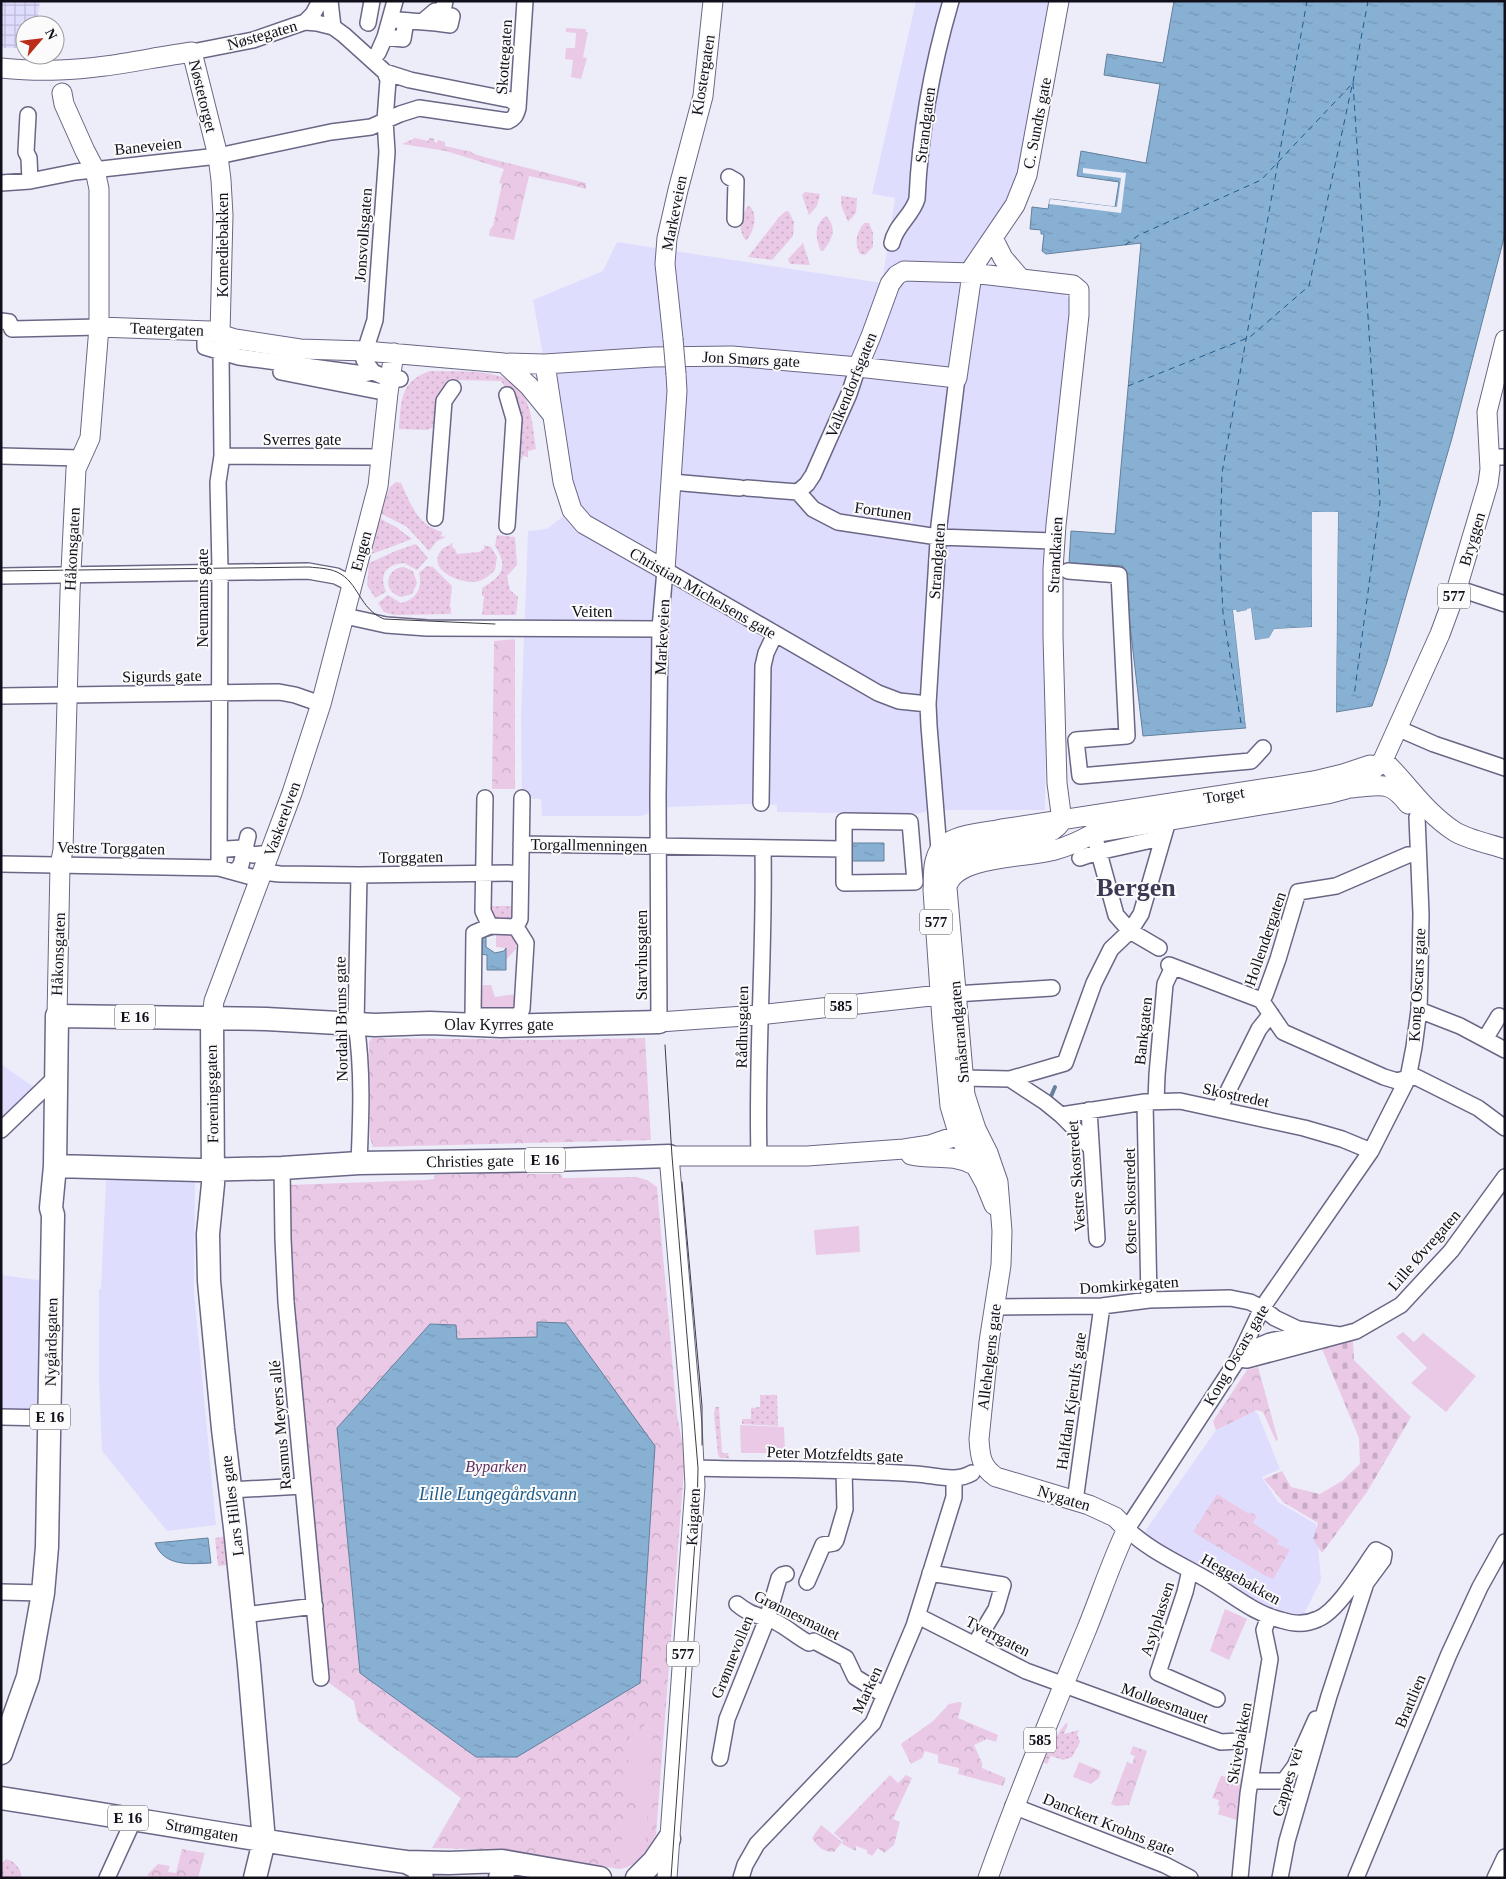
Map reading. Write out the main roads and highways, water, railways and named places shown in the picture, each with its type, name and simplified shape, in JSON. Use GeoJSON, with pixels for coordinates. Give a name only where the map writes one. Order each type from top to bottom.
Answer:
{"type":"FeatureCollection","features":[{"type":"Feature","properties":{"kind":"highway","name":"Olav Kyrres gate"},"geometry":{"type":"LineString","coordinates":[[57,1016],[212,1018],[356,1024],[467,1020],[544,1025],[659,1022]]}},
{"type":"Feature","properties":{"kind":"highway","name":"Nygårdsgaten"},"geometry":{"type":"LineString","coordinates":[[1,1753],[28,1677],[43,1593],[50,1418],[53,1215],[51,1208],[55,1166],[57,1016]]}},
{"type":"Feature","properties":{"kind":"highway","name":"Foreningsgaten"},"geometry":{"type":"LineString","coordinates":[[212,1018],[213,1170]]}},
{"type":"Feature","properties":{"kind":"highway","name":"Christies gate"},"geometry":{"type":"LineString","coordinates":[[55,1166],[66,1168],[213,1170],[359,1163],[669,1156]]}},
{"type":"Feature","properties":{"kind":"highway","name":"Lars Hilles gate"},"geometry":{"type":"LineString","coordinates":[[213,1170],[208,1234],[209,1282],[244,1615],[260,1841],[256,1878]]}},
{"type":"Feature","properties":{"kind":"highway","name":"Strømgaten"},"geometry":{"type":"LineString","coordinates":[[1,1798],[260,1841],[406,1862]]}},
{"type":"Feature","properties":{"kind":"highway"},"geometry":{"type":"LineString","coordinates":[[637,1878],[654,1861],[669,1839]]}},
{"type":"Feature","properties":{"kind":"highway","name":"E 16"},"geometry":{"type":"LineString","coordinates":[[406,1862],[502,1861],[600,1878]]}},
{"type":"Feature","properties":{"kind":"highway"},"geometry":{"type":"LineString","coordinates":[[406,1862],[416,1867],[422,1878]]}},
{"type":"Feature","properties":{"kind":"main road","name":"Klostergaten"},"geometry":{"type":"LineString","coordinates":[[688,148],[703,96],[713,1]]}},
{"type":"Feature","properties":{"kind":"main road","name":"C. Sundts gate"},"geometry":{"type":"LineString","coordinates":[[972,273],[973,267],[1015,205],[1027,175],[1059,1]]}},
{"type":"Feature","properties":{"kind":"main road","name":"Nøstetorget"},"geometry":{"type":"LineString","coordinates":[[146,60],[192,52],[218,156]]}},
{"type":"Feature","properties":{"kind":"main road"},"geometry":{"type":"LineString","coordinates":[[1,68],[60,70],[146,60]]}},
{"type":"Feature","properties":{"kind":"main road"},"geometry":{"type":"LineString","coordinates":[[1,81],[46,83],[54,85],[62,93],[73,80],[83,76],[132,69],[146,60]]}},
{"type":"Feature","properties":{"kind":"main road","name":"Håkonsgaten"},"geometry":{"type":"LineString","coordinates":[[57,1016],[60,865],[63,850],[76,469],[90,438],[99,327],[99,189],[95,170],[64,104],[62,93]]}},
{"type":"Feature","properties":{"kind":"main road","name":"Markeveien"},"geometry":{"type":"LineString","coordinates":[[665,570],[677,392],[665,264],[668,234],[688,148]]}},
{"type":"Feature","properties":{"kind":"main road","name":"Komediebakken"},"geometry":{"type":"LineString","coordinates":[[218,156],[222,180],[223,214],[220,343]]}},
{"type":"Feature","properties":{"kind":"main road"},"geometry":{"type":"LineString","coordinates":[[993,238],[1003,258],[1021,279]]}},
{"type":"Feature","properties":{"kind":"main road","name":"Valkendorfsgaten"},"geometry":{"type":"LineString","coordinates":[[858,367],[890,284],[897,275],[904,271],[913,270],[972,273]]}},
{"type":"Feature","properties":{"kind":"main road"},"geometry":{"type":"LineString","coordinates":[[972,273],[1021,279]]}},
{"type":"Feature","properties":{"kind":"main road","name":"Strandgaten"},"geometry":{"type":"LineString","coordinates":[[957,378],[972,273]]}},
{"type":"Feature","properties":{"kind":"main road","name":"Strandkaien"},"geometry":{"type":"LineString","coordinates":[[1021,279],[1073,285],[1079,290],[1079,315],[1054,541],[1054,699],[1057,783],[1062,821]]}},
{"type":"Feature","properties":{"kind":"main road","name":"Teatergaten"},"geometry":{"type":"LineString","coordinates":[[99,327],[210,331],[220,343],[235,339],[300,349],[365,351],[504,363],[545,364]]}},
{"type":"Feature","properties":{"kind":"main road","name":"Bryggen"},"geometry":{"type":"LineString","coordinates":[[1397,728],[1422,676],[1457,588],[1497,457],[1487,412],[1505,340]]}},
{"type":"Feature","properties":{"kind":"main road","name":"Engen"},"geometry":{"type":"LineString","coordinates":[[345,616],[378,486],[388,381],[394,353]]}},
{"type":"Feature","properties":{"kind":"main road","name":"Jon Smørs gate"},"geometry":{"type":"LineString","coordinates":[[545,364],[653,357],[764,358],[957,378]]}},
{"type":"Feature","properties":{"kind":"main road","name":"Christian Michelsens gate"},"geometry":{"type":"LineString","coordinates":[[504,363],[530,386],[552,414]]}},
{"type":"Feature","properties":{"kind":"main road","name":"Christian Michelsens gate"},"geometry":{"type":"LineString","coordinates":[[545,364],[563,482],[572,510],[584,524],[665,570]]}},
{"type":"Feature","properties":{"kind":"main road","name":"Vaskerelven"},"geometry":{"type":"LineString","coordinates":[[212,1018],[214,1001],[261,868],[292,794],[322,704],[345,616]]}},
{"type":"Feature","properties":{"kind":"main road","name":"Torget"},"geometry":{"type":"LineString","coordinates":[[947,888],[955,874],[972,865],[1047,852],[1078,850],[1094,833],[1165,830],[1346,789],[1366,777],[1382,760],[1397,728]]}},
{"type":"Feature","properties":{"kind":"main road"},"geometry":{"type":"LineString","coordinates":[[1382,760],[1406,784],[1428,811],[1455,832],[1505,849]]}},
{"type":"Feature","properties":{"kind":"main road","name":"Torget"},"geometry":{"type":"LineString","coordinates":[[1062,821],[1314,781],[1343,774],[1382,760]]}},
{"type":"Feature","properties":{"kind":"main road"},"geometry":{"type":"LineString","coordinates":[[1346,789],[1392,787],[1400,793],[1417,817],[1426,825],[1444,834],[1455,832]]}},
{"type":"Feature","properties":{"kind":"main road"},"geometry":{"type":"LineString","coordinates":[[947,888],[948,874],[954,861],[962,853],[974,849],[1043,837],[1057,828],[1062,821]]}},
{"type":"Feature","properties":{"kind":"main road","name":"Småstrandgaten"},"geometry":{"type":"LineString","coordinates":[[967,1132],[967,1102],[948,995],[934,890],[934,867],[939,850],[957,838],[1002,829],[1062,821]]}},
{"type":"Feature","properties":{"kind":"main road","name":"Småstrandgaten"},"geometry":{"type":"LineString","coordinates":[[947,888],[948,1094],[967,1132]]}},
{"type":"Feature","properties":{"kind":"main road","name":"Olav Kyrres gate"},"geometry":{"type":"LineString","coordinates":[[659,1022],[759,1018],[948,995]]}},
{"type":"Feature","properties":{"kind":"main road","name":"Christies gate"},"geometry":{"type":"LineString","coordinates":[[669,1156],[807,1156],[885,1150],[930,1145],[967,1132]]}},
{"type":"Feature","properties":{"kind":"main road","name":"Allehelgens gate"},"geometry":{"type":"LineString","coordinates":[[967,1132],[974,1165],[991,1195],[1002,1230]]}},
{"type":"Feature","properties":{"kind":"main road","name":"Allehelgens gate"},"geometry":{"type":"LineString","coordinates":[[967,1132],[988,1153],[998,1182],[1002,1230],[1001,1265],[979,1439],[981,1460],[989,1472],[996,1477]]}},
{"type":"Feature","properties":{"kind":"main road","name":"Christies gate"},"geometry":{"type":"LineString","coordinates":[[885,1150],[921,1157],[951,1157],[974,1165]]}},
{"type":"Feature","properties":{"kind":"main road","name":"Kaigaten"},"geometry":{"type":"LineString","coordinates":[[667,1878],[694,1513],[695,1468],[669,1156]]}},
{"type":"Feature","properties":{"kind":"main road","name":"Nygaten"},"geometry":{"type":"LineString","coordinates":[[996,1477],[1108,1513],[1127,1529]]}},
{"type":"Feature","properties":{"kind":"main road","name":"Kong Oscars gate"},"geometry":{"type":"LineString","coordinates":[[988,1878],[1013,1806],[1097,1604],[1115,1554],[1127,1529]]}},
{"type":"Feature","properties":{"kind":"water"},"geometry":{"type":"Polygon","coordinates":[[[1174,1],[1505,1],[1505,234],[1452,438],[1387,662],[1372,706],[1336,712],[1338,513],[1313,512],[1312,627],[1274,629],[1269,639],[1255,640],[1251,608],[1242,611],[1233,610],[1246,728],[1143,736],[1123,566],[1069,563],[1071,531],[1115,534],[1141,243],[1046,254],[1042,251],[1044,234],[1041,234],[1041,230],[1030,229],[1032,207],[1048,209],[1050,199],[1115,207],[1119,182],[1077,176],[1081,151],[1146,163],[1160,84],[1104,75],[1107,54],[1163,63],[1174,1]]]}},
{"type":"Feature","properties":{"kind":"water"},"geometry":{"type":"Polygon","coordinates":[[[850,843],[884,843],[884,861],[850,861],[850,843]]]}},
{"type":"Feature","properties":{"kind":"water"},"geometry":{"type":"Polygon","coordinates":[[[480,934],[496,934],[486,937],[486,947],[495,953],[504,951],[506,948],[506,970],[487,970],[487,955],[480,954],[480,934]]]}},
{"type":"Feature","properties":{"kind":"water","name":"Lille Lungegårdsvann"},"geometry":{"type":"Polygon","coordinates":[[[537,1322],[566,1323],[655,1446],[640,1683],[517,1757],[476,1757],[360,1673],[337,1428],[430,1324],[456,1325],[457,1339],[537,1337],[537,1322]]]}},
{"type":"Feature","properties":{"kind":"water"},"geometry":{"type":"Polygon","coordinates":[[[208,1538],[211,1563],[195,1564],[171,1560],[159,1551],[155,1543],[208,1538]]]}},
{"type":"Feature","properties":{"kind":"waterway"},"geometry":{"type":"LineString","coordinates":[[1049,1101],[1055,1087]]}},
{"type":"Feature","properties":{"kind":"tram line"},"geometry":{"type":"LineString","coordinates":[[1,571],[319,568],[334,571],[344,576],[369,609],[384,619],[495,624]]}},
{"type":"Feature","properties":{"kind":"tram line"},"geometry":{"type":"LineString","coordinates":[[665,1045],[672,1156],[698,1468],[697,1513],[671,1878]]}},
{"type":"Feature","properties":{"kind":"tram line"},"geometry":{"type":"LineString","coordinates":[[682,1182],[702,1406],[702,1445]]}},
{"type":"Feature","properties":{"kind":"district","name":"Bergen"},"geometry":{"type":"Point","coordinates":[1136,887]}},
{"type":"Feature","properties":{"kind":"park label","name":"Byparken"},"geometry":{"type":"Point","coordinates":[496,1466]}}]}
